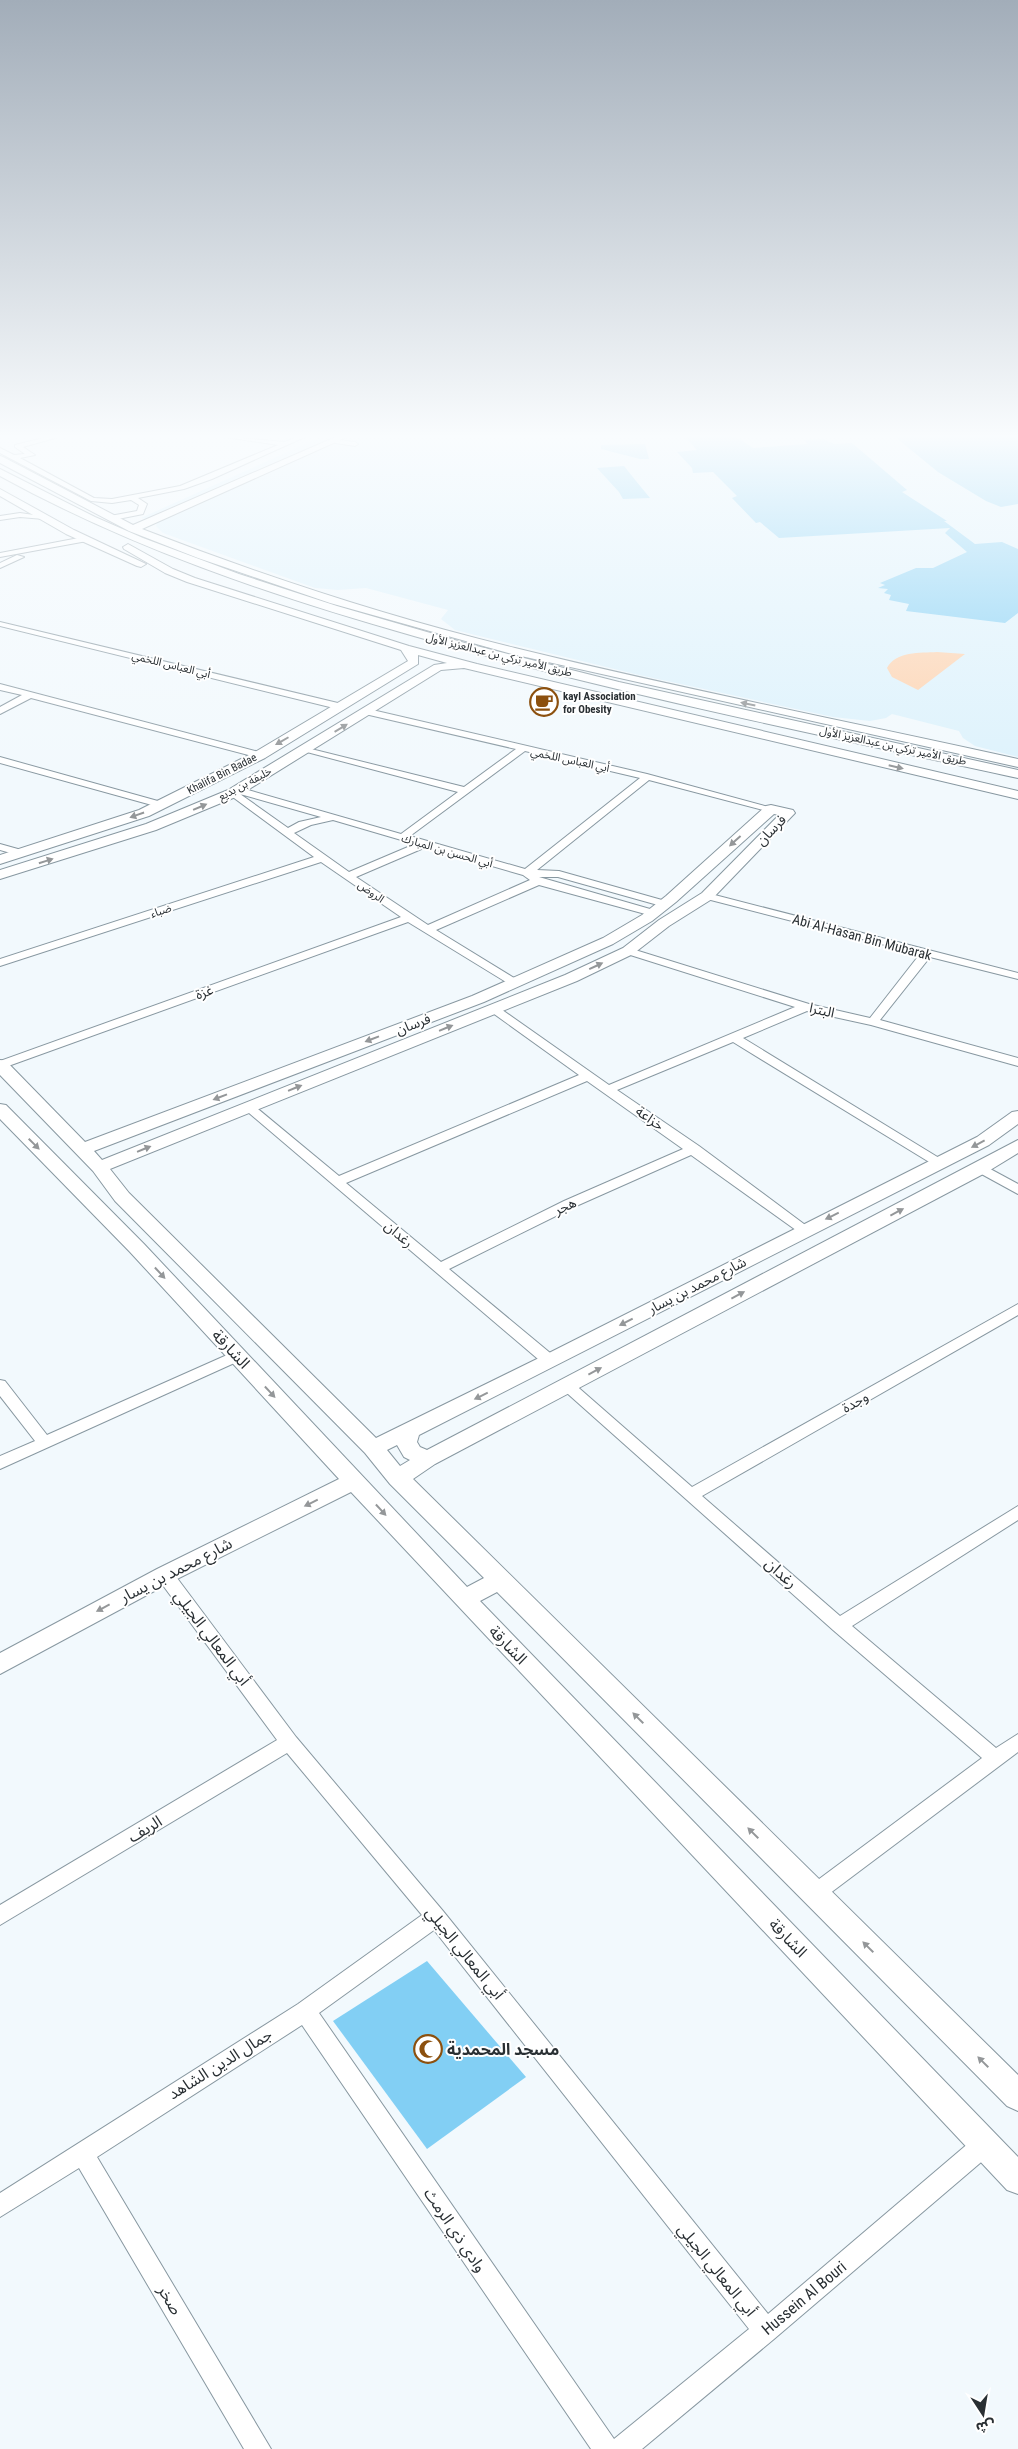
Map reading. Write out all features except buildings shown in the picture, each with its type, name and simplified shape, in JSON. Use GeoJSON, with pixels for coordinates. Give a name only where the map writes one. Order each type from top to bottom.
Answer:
{"type":"FeatureCollection","features":[{"type":"Feature","properties":{"kind":"main road","name":"طريق الأمير تركي بن عبدالعزيز الأول"},"geometry":{"type":"LineString","coordinates":[[138,550],[351,624],[516,669],[1018,784]]}},
{"type":"Feature","properties":{"kind":"main road","name":"طريق الأمير تركي بن عبدالعزيز الأول"},"geometry":{"type":"LineString","coordinates":[[166,550],[215,569],[335,609],[517,660],[1018,774]]}},
{"type":"Feature","properties":{"kind":"main road"},"geometry":{"type":"LineString","coordinates":[[776,710],[867,740]]}},
{"type":"Feature","properties":{"kind":"street"},"geometry":{"type":"LineString","coordinates":[[0,555],[21,550]]}},
{"type":"Feature","properties":{"kind":"street"},"geometry":{"type":"LineString","coordinates":[[0,566],[35,550]]}},
{"type":"Feature","properties":{"kind":"street"},"geometry":{"type":"LineString","coordinates":[[109,550],[191,580],[405,648],[1018,795]]}},
{"type":"Feature","properties":{"kind":"street"},"geometry":{"type":"LineString","coordinates":[[134,550],[169,571],[191,580]]}},
{"type":"Feature","properties":{"kind":"street"},"geometry":{"type":"LineString","coordinates":[[187,550],[297,588],[417,625],[512,651],[1018,764]]}},
{"type":"Feature","properties":{"kind":"street","name":"أبي العباس اللخمي"},"geometry":{"type":"LineString","coordinates":[[0,624],[342,706]]}},
{"type":"Feature","properties":{"kind":"street","name":"Khalifa Bin Badae"},"geometry":{"type":"LineString","coordinates":[[0,860],[144,813],[260,755],[414,662],[413,656],[405,648]]}},
{"type":"Feature","properties":{"kind":"street","name":"خليفة بن بديع"},"geometry":{"type":"LineString","coordinates":[[0,875],[151,827],[236,791],[368,712],[438,667],[474,666]]}},
{"type":"Feature","properties":{"kind":"street"},"geometry":{"type":"LineString","coordinates":[[392,675],[414,672],[420,679]]}},
{"type":"Feature","properties":{"kind":"street"},"geometry":{"type":"LineString","coordinates":[[0,687],[260,755]]}},
{"type":"Feature","properties":{"kind":"street"},"geometry":{"type":"LineString","coordinates":[[0,710],[29,695]]}},
{"type":"Feature","properties":{"kind":"street","name":"أبي العباس اللخمي"},"geometry":{"type":"LineString","coordinates":[[368,712],[647,777],[771,809]]}},
{"type":"Feature","properties":{"kind":"street"},"geometry":{"type":"LineString","coordinates":[[401,838],[522,749]]}},
{"type":"Feature","properties":{"kind":"street"},"geometry":{"type":"LineString","coordinates":[[306,750],[466,791]]}},
{"type":"Feature","properties":{"kind":"street"},"geometry":{"type":"LineString","coordinates":[[0,760],[162,804]]}},
{"type":"Feature","properties":{"kind":"street"},"geometry":{"type":"LineString","coordinates":[[527,873],[647,777]]}},
{"type":"Feature","properties":{"kind":"street"},"geometry":{"type":"LineString","coordinates":[[953,780],[1018,789]]}},
{"type":"Feature","properties":{"kind":"street","name":"أبي الحسن بن المبارك"},"geometry":{"type":"LineString","coordinates":[[236,791],[527,873],[538,881],[663,910]]}},
{"type":"Feature","properties":{"kind":"street","name":"الروض"},"geometry":{"type":"LineString","coordinates":[[236,791],[322,858],[426,930],[515,983]]}},
{"type":"Feature","properties":{"kind":"street","name":"فرسان"},"geometry":{"type":"LineString","coordinates":[[81,1150],[515,983],[608,941],[663,910],[707,896],[788,813],[771,809],[663,910],[628,951],[571,978],[99,1167]]}},
{"type":"Feature","properties":{"kind":"street"},"geometry":{"type":"LineString","coordinates":[[288,833],[295,827],[317,820],[338,819]]}},
{"type":"Feature","properties":{"kind":"street"},"geometry":{"type":"LineString","coordinates":[[348,876],[424,844]]}},
{"type":"Feature","properties":{"kind":"street"},"geometry":{"type":"LineString","coordinates":[[0,847],[21,853]]}},
{"type":"Feature","properties":{"kind":"street","name":"ضباء"},"geometry":{"type":"LineString","coordinates":[[0,963],[322,858]]}},
{"type":"Feature","properties":{"kind":"street"},"geometry":{"type":"LineString","coordinates":[[527,873],[559,874],[663,910]]}},
{"type":"Feature","properties":{"kind":"street"},"geometry":{"type":"LineString","coordinates":[[426,930],[538,881]]}},
{"type":"Feature","properties":{"kind":"street","name":"Abi Al-Hasan Bin Mubarak"},"geometry":{"type":"LineString","coordinates":[[707,896],[926,954],[1018,976]]}},
{"type":"Feature","properties":{"kind":"street","name":"غزة"},"geometry":{"type":"LineString","coordinates":[[0,1065],[409,918]]}},
{"type":"Feature","properties":{"kind":"street","name":"البترا"},"geometry":{"type":"LineString","coordinates":[[628,951],[806,1007],[873,1022],[1018,1062]]}},
{"type":"Feature","properties":{"kind":"street"},"geometry":{"type":"LineString","coordinates":[[873,1022],[926,954]]}},
{"type":"Feature","properties":{"kind":"street"},"geometry":{"type":"LineString","coordinates":[[609,1089],[806,1007]]}},
{"type":"Feature","properties":{"kind":"street","name":"خزاعة"},"geometry":{"type":"LineString","coordinates":[[494,1009],[587,1076],[609,1089],[694,1149],[805,1230]]}},
{"type":"Feature","properties":{"kind":"street"},"geometry":{"type":"LineString","coordinates":[[735,1038],[938,1164]]}},
{"type":"Feature","properties":{"kind":"street","name":"الشارقة"},"geometry":{"type":"LineString","coordinates":[[0,1065],[99,1167],[122,1197],[373,1448],[398,1478],[1018,2096]]}},
{"type":"Feature","properties":{"kind":"street"},"geometry":{"type":"LineString","coordinates":[[339,1181],[587,1076]]}},
{"type":"Feature","properties":{"kind":"street","name":"رغدان"},"geometry":{"type":"LineString","coordinates":[[248,1107],[339,1181],[550,1361]]}},
{"type":"Feature","properties":{"kind":"street","name":"الشارقة"},"geometry":{"type":"LineString","coordinates":[[0,1109],[137,1248],[464,1599],[1018,2179]]}},
{"type":"Feature","properties":{"kind":"street","name":"شارع محمد بن يسار"},"geometry":{"type":"LineString","coordinates":[[373,1448],[550,1361],[983,1141],[1018,1116]]}},
{"type":"Feature","properties":{"kind":"street","name":"شارع محمد بن يسار"},"geometry":{"type":"LineString","coordinates":[[398,1478],[427,1459],[981,1168],[1018,1145]]}},
{"type":"Feature","properties":{"kind":"street","name":"هجر"},"geometry":{"type":"LineString","coordinates":[[439,1268],[569,1204],[694,1149]]}},
{"type":"Feature","properties":{"kind":"street"},"geometry":{"type":"LineString","coordinates":[[981,1168],[1018,1190]]}},
{"type":"Feature","properties":{"kind":"street"},"geometry":{"type":"LineString","coordinates":[[137,1248],[162,1237]]}},
{"type":"Feature","properties":{"kind":"street","name":"وجدة"},"geometry":{"type":"LineString","coordinates":[[692,1494],[1018,1309]]}},
{"type":"Feature","properties":{"kind":"street"},"geometry":{"type":"LineString","coordinates":[[0,1464],[236,1356]]}},
{"type":"Feature","properties":{"kind":"street"},"geometry":{"type":"LineString","coordinates":[[0,1385],[45,1443]]}},
{"type":"Feature","properties":{"kind":"street","name":"رغدان"},"geometry":{"type":"LineString","coordinates":[[567,1386],[839,1625],[996,1758]]}},
{"type":"Feature","properties":{"kind":"street"},"geometry":{"type":"LineString","coordinates":[[409,1431],[406,1442],[412,1452],[427,1459]]}},
{"type":"Feature","properties":{"kind":"street","name":"شارع محمد بن يسار"},"geometry":{"type":"LineString","coordinates":[[0,1664],[165,1575],[354,1481]]}},
{"type":"Feature","properties":{"kind":"street"},"geometry":{"type":"LineString","coordinates":[[839,1625],[1016,1517]]}},
{"type":"Feature","properties":{"kind":"street","name":"أبي المعالي الجيلي"},"geometry":{"type":"LineString","coordinates":[[165,1575],[289,1742],[436,1917],[766,2331]]}},
{"type":"Feature","properties":{"kind":"street"},"geometry":{"type":"LineString","coordinates":[[464,1599],[500,1579]]}},
{"type":"Feature","properties":{"kind":"street","name":"الريف"},"geometry":{"type":"LineString","coordinates":[[0,1916],[289,1742]]}},
{"type":"Feature","properties":{"kind":"street"},"geometry":{"type":"LineString","coordinates":[[814,1894],[1018,1742]]}},
{"type":"Feature","properties":{"kind":"street","name":"جمال الدين الشاهد"},"geometry":{"type":"LineString","coordinates":[[0,2206],[305,2011],[436,1917]]}},
{"type":"Feature","properties":{"kind":"street","name":"وادي ذي الرمث"},"geometry":{"type":"LineString","coordinates":[[305,2011],[606,2449]]}},
{"type":"Feature","properties":{"kind":"street","name":"Hussein Al Bouri"},"geometry":{"type":"LineString","coordinates":[[622,2449],[766,2331],[985,2144]]}},
{"type":"Feature","properties":{"kind":"street","name":"صخر"},"geometry":{"type":"LineString","coordinates":[[82,2152],[258,2449]]}},
{"type":"Feature","properties":{"kind":"shaded area"},"geometry":{"type":"Polygon","coordinates":[[[211,550],[1018,550],[1018,757],[975,746],[963,738],[959,731],[892,714],[886,718],[870,721],[833,717],[639,675],[455,630],[441,619],[448,610],[366,588],[338,590],[315,588],[211,550]]]}},
{"type":"Feature","properties":{"kind":"shaded area"},"geometry":{"type":"Polygon","coordinates":[[[937,652],[965,654],[918,690],[892,677],[887,668],[896,658],[902,656],[937,652]]]}},
{"type":"Feature","properties":{"kind":"place","name":"kayl Association for Obesity"},"geometry":{"type":"Point","coordinates":[544,702]}},
{"type":"Feature","properties":{"kind":"place","name":"مسجد المحمدية"},"geometry":{"type":"Point","coordinates":[428,2049]}}]}
